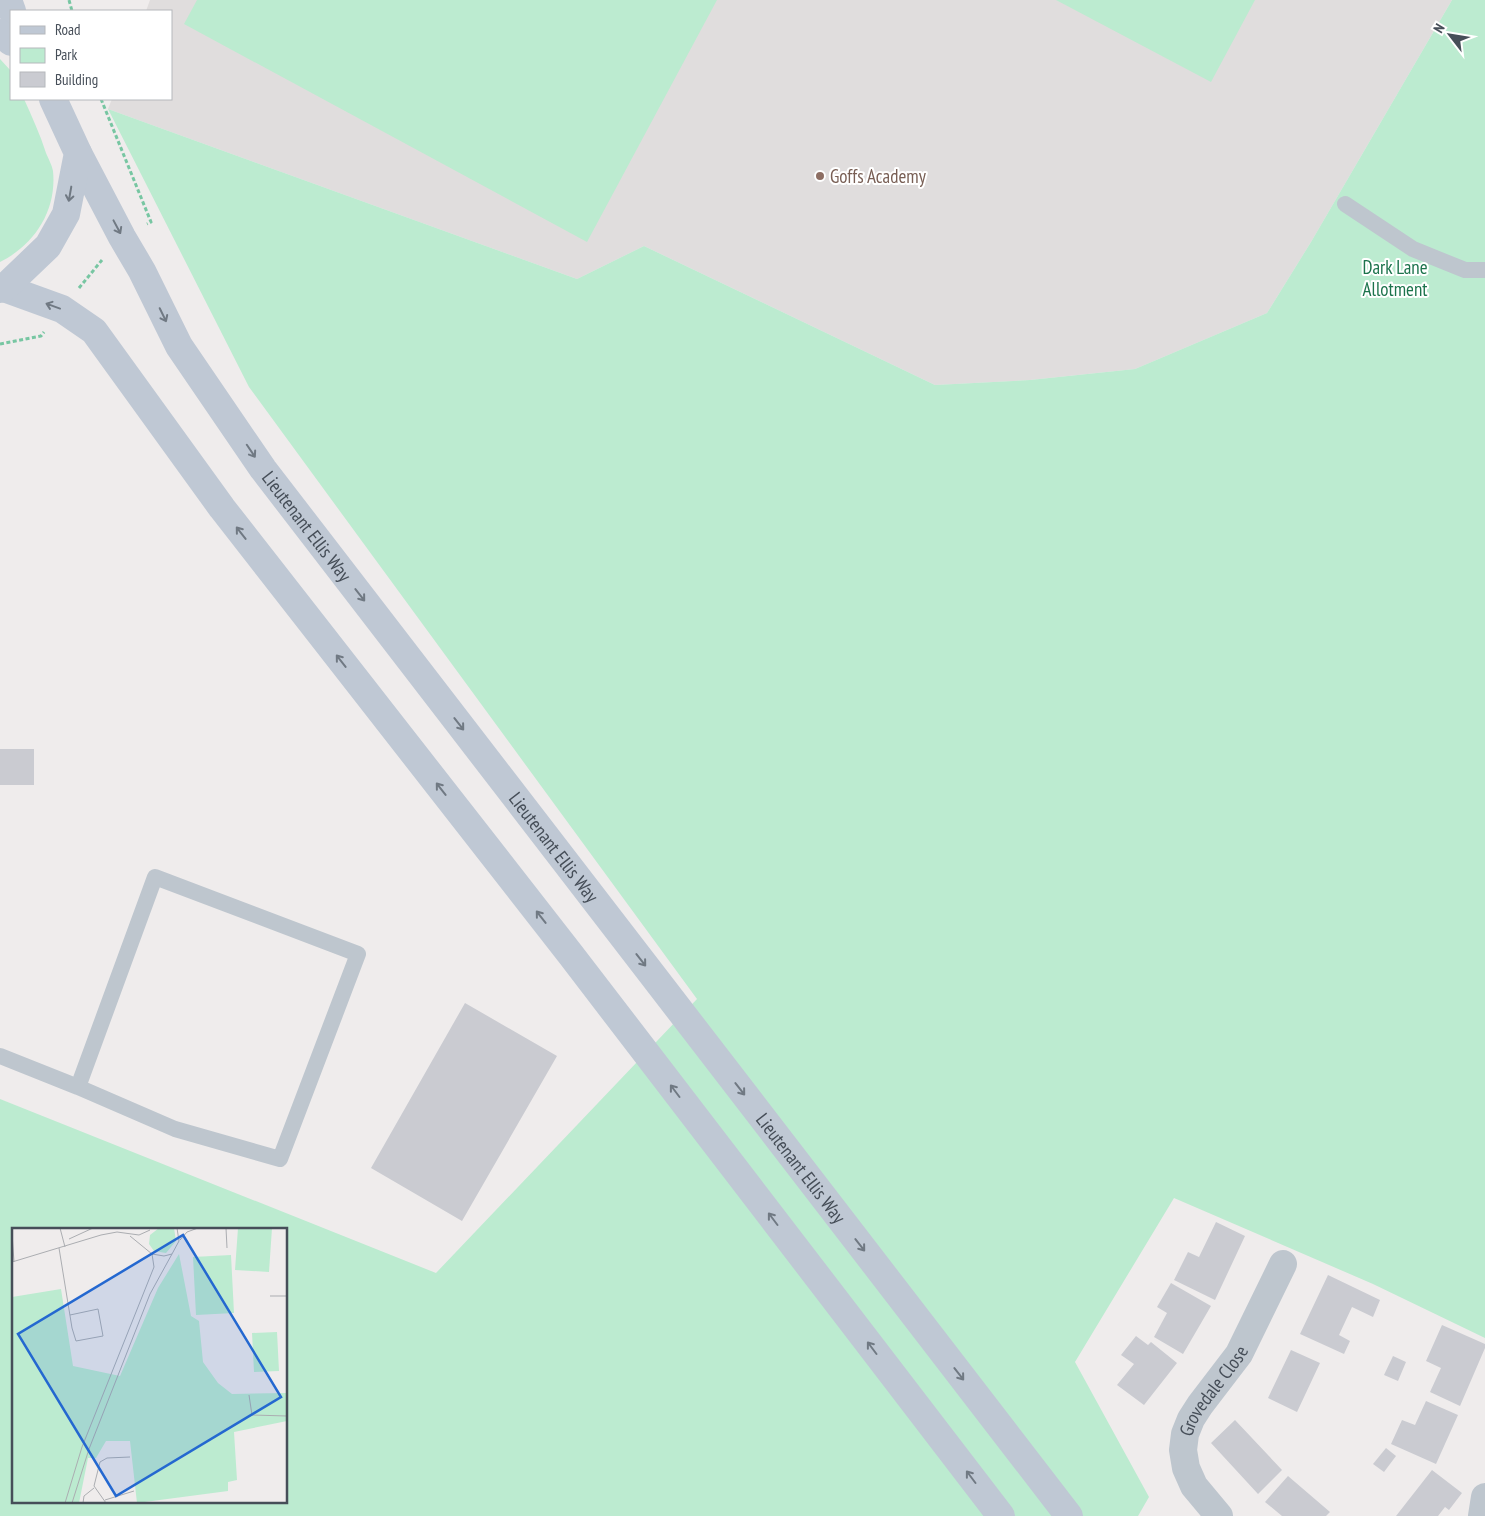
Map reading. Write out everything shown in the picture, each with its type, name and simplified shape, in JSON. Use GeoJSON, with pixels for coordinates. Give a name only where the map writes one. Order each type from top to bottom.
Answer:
{"type":"FeatureCollection","features":[{"type":"Feature","properties":{"kind":"main road"},"geometry":{"type":"LineString","coordinates":[[0,33],[10,41]]}},
{"type":"Feature","properties":{"kind":"main road","name":"Lieutenant Ellis Way"},"geometry":{"type":"LineString","coordinates":[[54,100],[78,153],[142,271],[179,346],[263,469],[1069,1516]]}},
{"type":"Feature","properties":{"kind":"main road"},"geometry":{"type":"LineString","coordinates":[[78,153],[66,214],[48,246],[2,288],[62,309],[94,331],[222,508],[571,955],[1001,1516]]}},
{"type":"Feature","properties":{"kind":"street","name":"Grovedale Close"},"geometry":{"type":"LineString","coordinates":[[1219,1516],[1194,1486],[1186,1468],[1183,1450],[1185,1434],[1191,1419],[1200,1405],[1239,1354],[1283,1264]]}},
{"type":"Feature","properties":{"kind":"street"},"geometry":{"type":"LineString","coordinates":[[1482,1516],[1485,1497]]}},
{"type":"Feature","properties":{"kind":"lane"},"geometry":{"type":"LineString","coordinates":[[1345,204],[1413,249],[1465,270],[1485,270]]}},
{"type":"Feature","properties":{"kind":"lane"},"geometry":{"type":"LineString","coordinates":[[0,1056],[78,1086],[175,1129],[280,1159],[358,954],[155,877],[78,1086]]}},
{"type":"Feature","properties":{"kind":"path"},"geometry":{"type":"LineString","coordinates":[[0,344],[41,336],[122,237],[152,222],[101,100]]}},
{"type":"Feature","properties":{"kind":"shaded area","name":"Goffs Academy"},"geometry":{"type":"Polygon","coordinates":[[[150,0],[1452,0],[1311,242],[1267,313],[1135,369],[1030,380],[935,385],[644,246],[577,279],[108,109],[112,100],[172,100],[172,10],[146,10],[150,0]]]}},
{"type":"Feature","properties":{"kind":"green space"},"geometry":{"type":"Polygon","coordinates":[[[197,0],[717,0],[587,242],[184,24],[197,0]]]}},
{"type":"Feature","properties":{"kind":"green space"},"geometry":{"type":"Polygon","coordinates":[[[1056,0],[1255,0],[1211,82],[1056,0]]]}},
{"type":"Feature","properties":{"kind":"green space","name":"Dark Lane Allotment"},"geometry":{"type":"Polygon","coordinates":[[[1452,0],[1485,0],[1485,1338],[1373,1284],[1174,1198],[1075,1362],[1149,1497],[1138,1516],[0,1516],[0,1099],[436,1273],[697,999],[249,387],[108,109],[577,279],[644,246],[935,385],[1030,380],[1135,369],[1267,313],[1311,242],[1452,0]]]}},
{"type":"Feature","properties":{"kind":"green space"},"geometry":{"type":"Polygon","coordinates":[[[0,59],[10,70],[10,100],[24,100],[36,126],[53,171],[53,185],[51,199],[41,225],[24,246],[0,262],[0,59]]]}},
{"type":"Feature","properties":{"kind":"building"},"geometry":{"type":"Polygon","coordinates":[[[0,749],[34,749],[34,785],[0,785],[0,749]]]}},
{"type":"Feature","properties":{"kind":"building"},"geometry":{"type":"Polygon","coordinates":[[[465,1003],[557,1056],[462,1221],[371,1168],[465,1003]]]}},
{"type":"Feature","properties":{"kind":"building"},"geometry":{"type":"Polygon","coordinates":[[[1216,1222],[1245,1236],[1215,1300],[1174,1280],[1188,1252],[1199,1257],[1216,1222]]]}},
{"type":"Feature","properties":{"kind":"building"},"geometry":{"type":"Polygon","coordinates":[[[1328,1275],[1380,1300],[1373,1317],[1352,1307],[1339,1335],[1350,1341],[1344,1354],[1300,1334],[1328,1275]]]}},
{"type":"Feature","properties":{"kind":"building"},"geometry":{"type":"Polygon","coordinates":[[[1171,1283],[1211,1306],[1183,1354],[1154,1337],[1167,1313],[1157,1307],[1171,1283]]]}},
{"type":"Feature","properties":{"kind":"building"},"geometry":{"type":"Polygon","coordinates":[[[1442,1325],[1485,1344],[1460,1406],[1430,1392],[1441,1368],[1426,1361],[1442,1325]]]}},
{"type":"Feature","properties":{"kind":"building"},"geometry":{"type":"Polygon","coordinates":[[[1136,1336],[1148,1345],[1151,1342],[1177,1363],[1144,1405],[1117,1385],[1134,1364],[1121,1355],[1136,1336]]]}},
{"type":"Feature","properties":{"kind":"building"},"geometry":{"type":"Polygon","coordinates":[[[1291,1350],[1320,1363],[1297,1412],[1268,1398],[1291,1350]]]}},
{"type":"Feature","properties":{"kind":"building"},"geometry":{"type":"Polygon","coordinates":[[[1393,1356],[1406,1362],[1398,1381],[1384,1375],[1393,1356]]]}},
{"type":"Feature","properties":{"kind":"building"},"geometry":{"type":"Polygon","coordinates":[[[1426,1401],[1458,1415],[1436,1464],[1391,1444],[1402,1420],[1415,1425],[1426,1401]]]}},
{"type":"Feature","properties":{"kind":"building"},"geometry":{"type":"Polygon","coordinates":[[[1235,1420],[1282,1470],[1258,1494],[1211,1443],[1235,1420]]]}},
{"type":"Feature","properties":{"kind":"building"},"geometry":{"type":"Polygon","coordinates":[[[1386,1448],[1396,1456],[1384,1472],[1373,1464],[1386,1448]]]}},
{"type":"Feature","properties":{"kind":"building"},"geometry":{"type":"Polygon","coordinates":[[[1432,1470],[1462,1493],[1449,1510],[1445,1507],[1438,1516],[1396,1516],[1432,1470]]]}},
{"type":"Feature","properties":{"kind":"building"},"geometry":{"type":"Polygon","coordinates":[[[1288,1476],[1330,1512],[1326,1516],[1282,1516],[1265,1502],[1288,1476]]]}},
{"type":"Feature","properties":{"kind":"place","name":"Goffs Academy"},"geometry":{"type":"Point","coordinates":[820,176]}}]}
